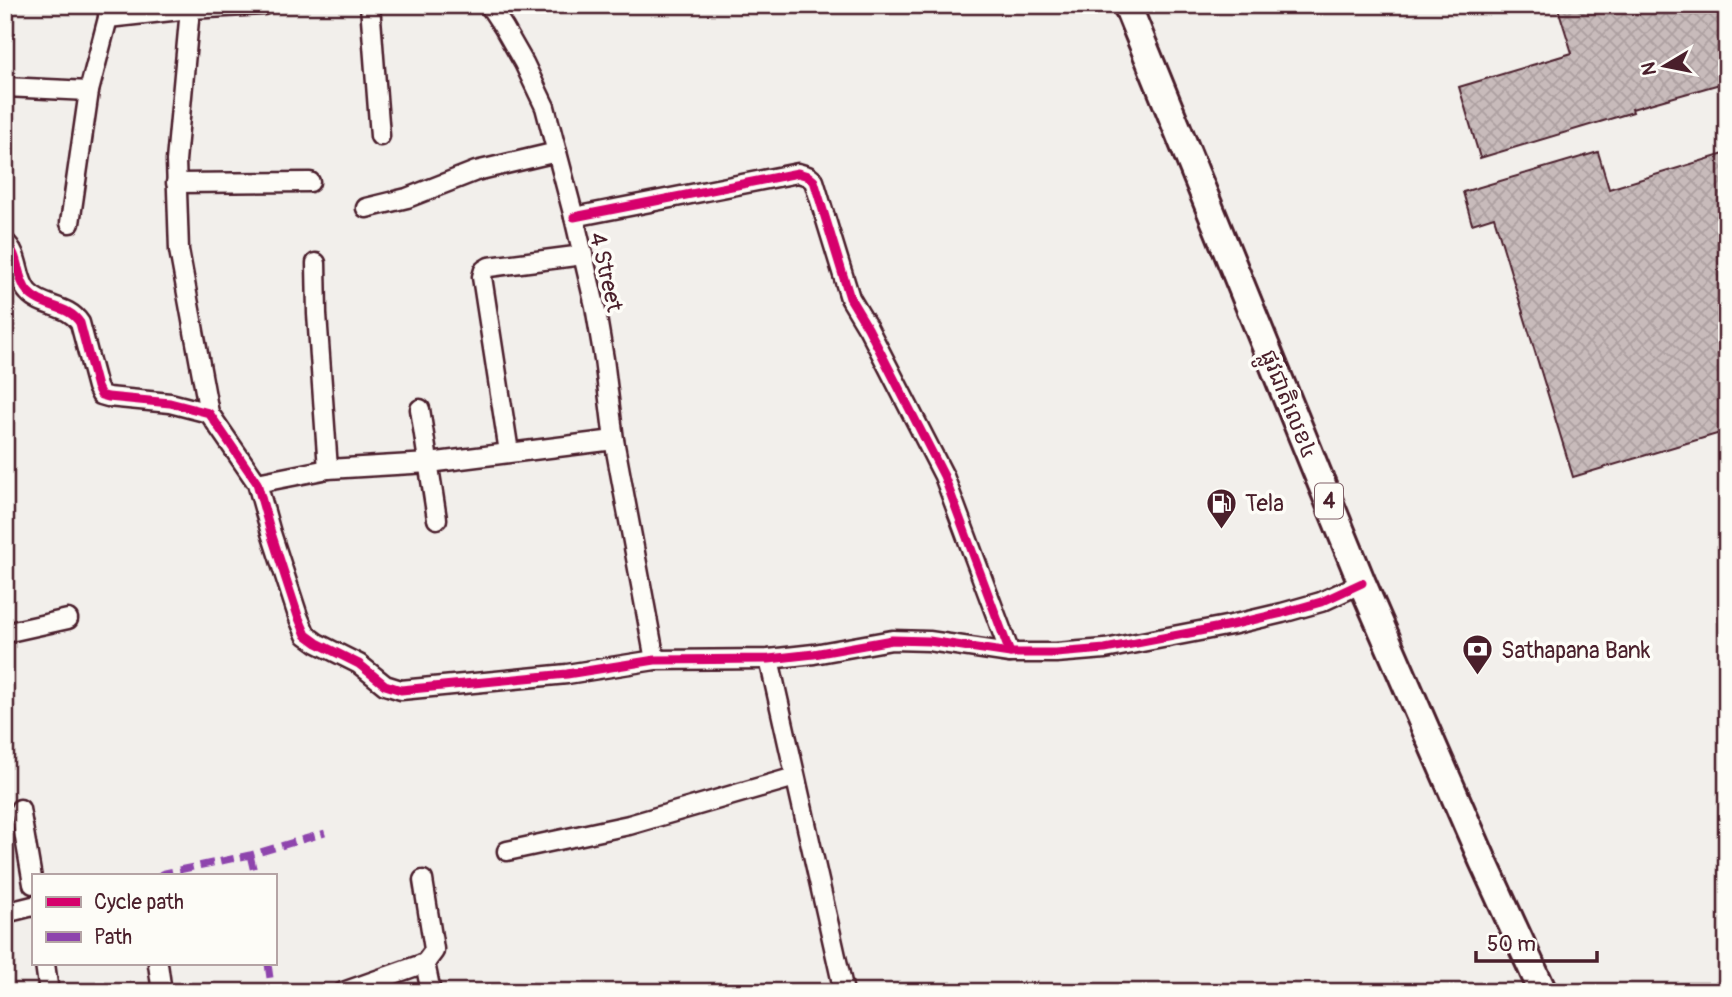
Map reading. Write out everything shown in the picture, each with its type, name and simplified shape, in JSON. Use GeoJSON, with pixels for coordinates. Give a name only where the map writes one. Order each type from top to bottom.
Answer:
{"type":"FeatureCollection","features":[{"type":"Feature","properties":{"kind":"highway","name":"ផ្លូវជាតិលេខ៤"},"geometry":{"type":"LineString","coordinates":[[1127,5],[1362,583],[1544,992]]}},
{"type":"Feature","properties":{"kind":"street"},"geometry":{"type":"LineString","coordinates":[[70,223],[89,91],[108,12],[263,5]]}},
{"type":"Feature","properties":{"kind":"street"},"geometry":{"type":"LineString","coordinates":[[370,5],[380,136]]}},
{"type":"Feature","properties":{"kind":"street","name":"4 Street"},"geometry":{"type":"LineString","coordinates":[[489,5],[524,63],[545,107],[574,216],[597,319],[614,439],[655,660]]}},
{"type":"Feature","properties":{"kind":"street"},"geometry":{"type":"LineString","coordinates":[[190,9],[176,161],[179,250],[209,414],[257,483],[306,635],[359,664],[385,685],[401,690],[415,689],[567,674],[655,660],[769,659],[892,640],[929,641],[1010,653],[1105,649],[1231,625],[1321,602],[1362,583]]}},
{"type":"Feature","properties":{"kind":"street"},"geometry":{"type":"LineString","coordinates":[[5,87],[89,91]]}},
{"type":"Feature","properties":{"kind":"street"},"geometry":{"type":"LineString","coordinates":[[366,208],[417,194],[476,172],[557,152]]}},
{"type":"Feature","properties":{"kind":"street"},"geometry":{"type":"LineString","coordinates":[[574,216],[798,173],[814,181],[850,298],[944,476],[1010,653]]}},
{"type":"Feature","properties":{"kind":"street"},"geometry":{"type":"LineString","coordinates":[[176,183],[310,182]]}},
{"type":"Feature","properties":{"kind":"street"},"geometry":{"type":"LineString","coordinates":[[5,242],[13,252],[26,290],[40,302],[76,315],[101,395],[170,403],[209,414]]}},
{"type":"Feature","properties":{"kind":"street"},"geometry":{"type":"LineString","coordinates":[[509,452],[488,321],[482,276],[484,270],[489,267],[583,255]]}},
{"type":"Feature","properties":{"kind":"street"},"geometry":{"type":"LineString","coordinates":[[316,264],[328,469]]}},
{"type":"Feature","properties":{"kind":"street"},"geometry":{"type":"LineString","coordinates":[[420,409],[437,519]]}},
{"type":"Feature","properties":{"kind":"street"},"geometry":{"type":"LineString","coordinates":[[257,483],[328,469],[429,463],[614,439]]}},
{"type":"Feature","properties":{"kind":"street"},"geometry":{"type":"LineString","coordinates":[[5,633],[68,619]]}},
{"type":"Feature","properties":{"kind":"street"},"geometry":{"type":"LineString","coordinates":[[769,659],[844,992]]}},
{"type":"Feature","properties":{"kind":"street"},"geometry":{"type":"LineString","coordinates":[[507,851],[629,825],[796,776]]}},
{"type":"Feature","properties":{"kind":"street"},"geometry":{"type":"LineString","coordinates":[[20,809],[32,878]]}},
{"type":"Feature","properties":{"kind":"street"},"geometry":{"type":"LineString","coordinates":[[343,992],[425,963],[434,951],[423,880]]}},
{"type":"Feature","properties":{"kind":"street"},"geometry":{"type":"LineString","coordinates":[[5,913],[32,906]]}},
{"type":"Feature","properties":{"kind":"street"},"geometry":{"type":"LineString","coordinates":[[425,963],[431,992]]}},
{"type":"Feature","properties":{"kind":"street"},"geometry":{"type":"LineString","coordinates":[[45,965],[49,992]]}},
{"type":"Feature","properties":{"kind":"street"},"geometry":{"type":"LineString","coordinates":[[158,965],[162,992]]}},
{"type":"Feature","properties":{"kind":"building"},"geometry":{"type":"Polygon","coordinates":[[[1557,5],[1727,5],[1727,82],[1632,109],[1633,112],[1480,158],[1459,87],[1572,53],[1557,5]]]}},
{"type":"Feature","properties":{"kind":"building"},"geometry":{"type":"Polygon","coordinates":[[[1598,152],[1609,189],[1727,153],[1727,431],[1573,477],[1494,217],[1472,224],[1463,192],[1598,152]]]}},
{"type":"Feature","properties":{"kind":"marked path"},"geometry":{"type":"LineString","coordinates":[[163,874],[250,855],[325,833]]}},
{"type":"Feature","properties":{"kind":"marked path"},"geometry":{"type":"LineString","coordinates":[[250,855],[255,874]]}},
{"type":"Feature","properties":{"kind":"marked path"},"geometry":{"type":"LineString","coordinates":[[268,965],[272,992]]}},
{"type":"Feature","properties":{"kind":"cycle path"},"geometry":{"type":"LineString","coordinates":[[574,217],[798,173],[814,181],[850,298],[944,476],[1010,653]]}},
{"type":"Feature","properties":{"kind":"cycle path"},"geometry":{"type":"LineString","coordinates":[[5,242],[13,253],[21,280],[28,292],[40,301],[69,312],[80,323],[101,395],[170,403],[209,413],[257,483],[306,635],[359,664],[385,685],[401,690],[567,674],[655,660],[769,659],[892,640],[929,641],[1010,653],[1105,649],[1282,613],[1321,602],[1362,583]]}},
{"type":"Feature","properties":{"kind":"place","name":"Tela"},"geometry":{"type":"Point","coordinates":[1222,530]}},
{"type":"Feature","properties":{"kind":"place","name":"Sathapana Bank"},"geometry":{"type":"Point","coordinates":[1478,677]}}]}
